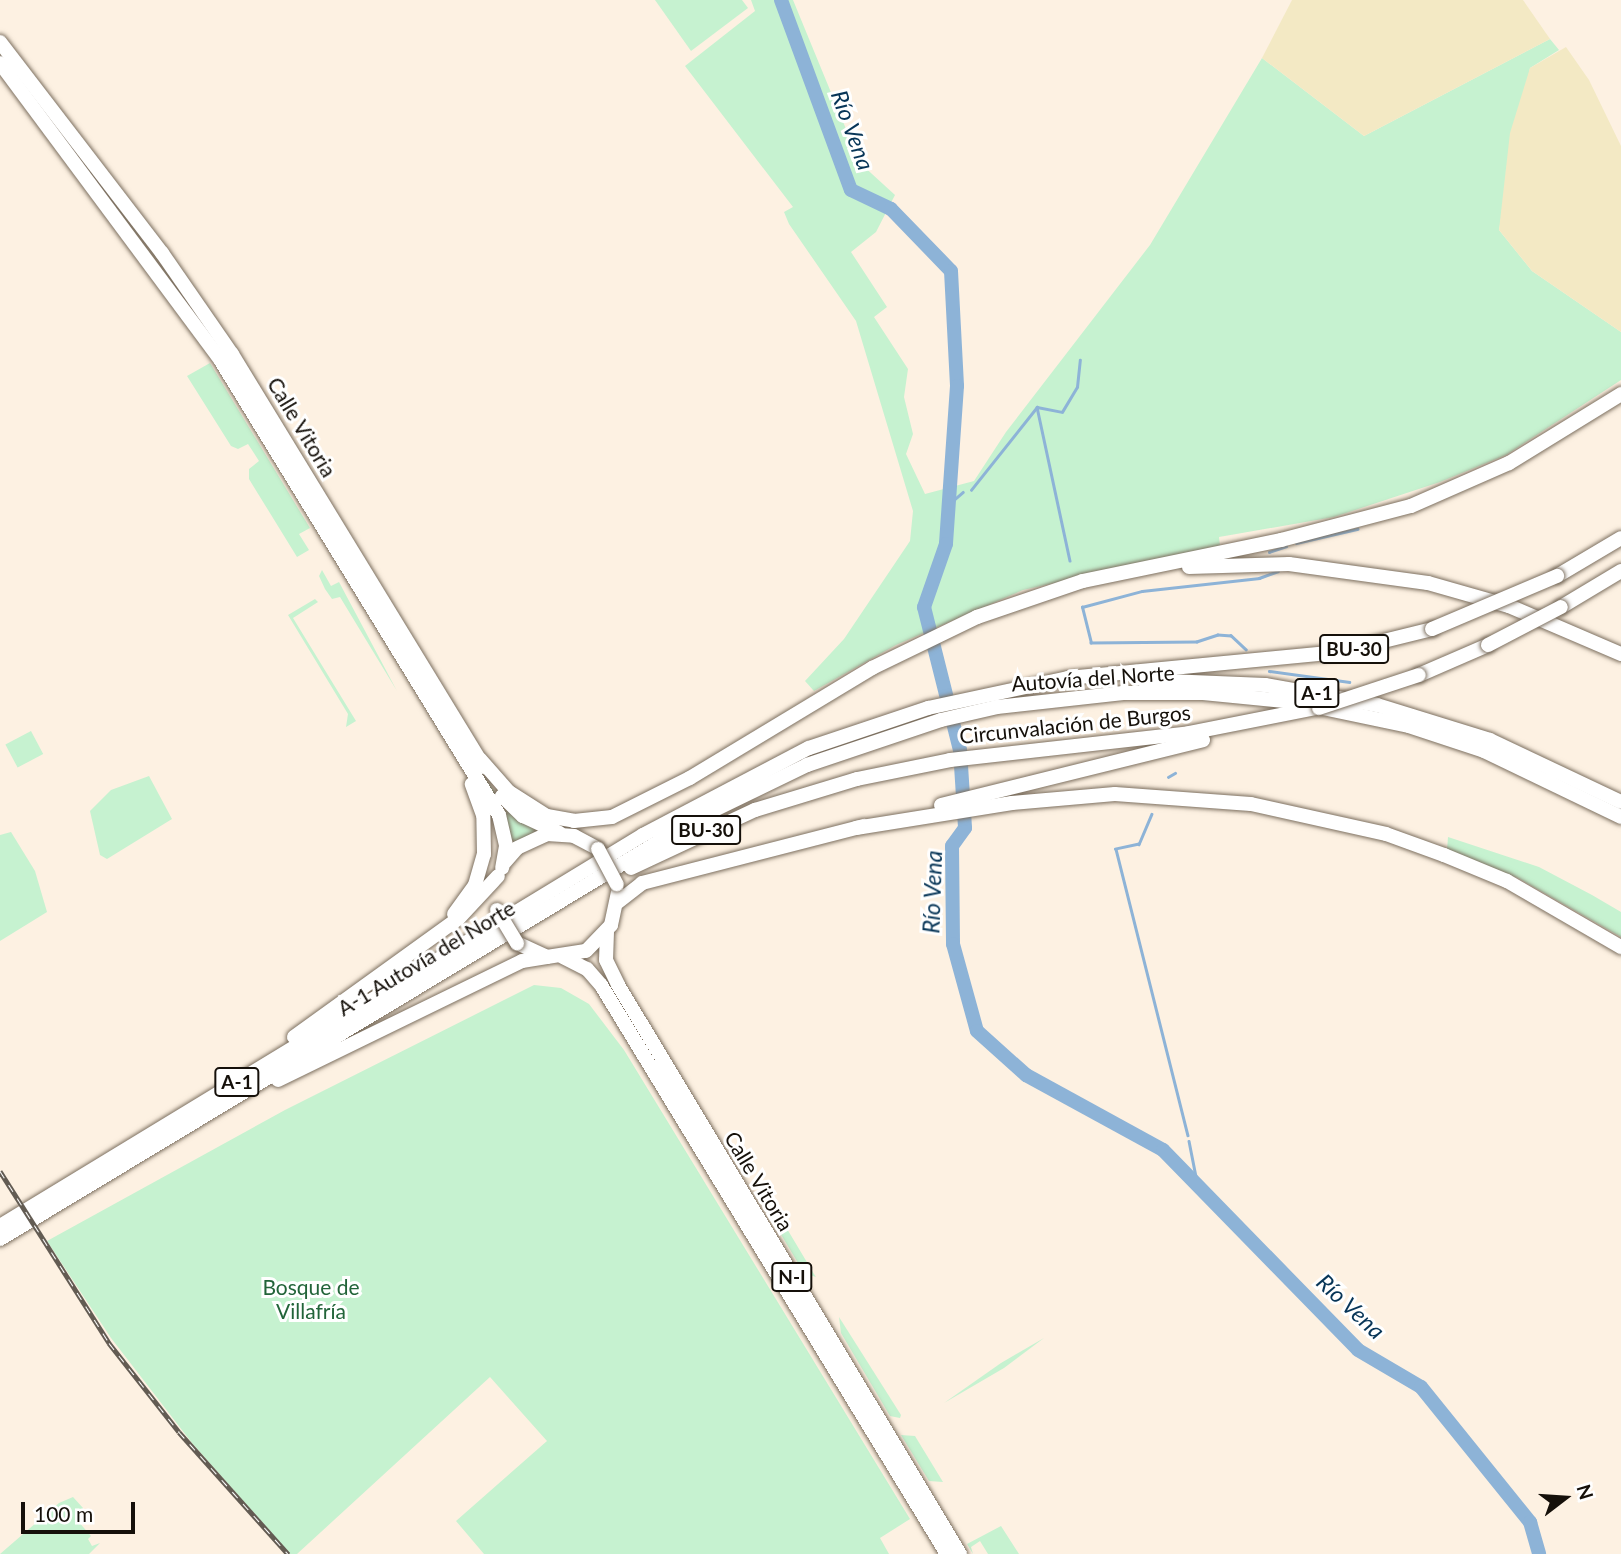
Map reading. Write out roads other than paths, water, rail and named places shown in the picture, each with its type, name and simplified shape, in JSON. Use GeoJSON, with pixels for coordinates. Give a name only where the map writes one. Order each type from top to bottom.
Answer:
{"type":"FeatureCollection","features":[{"type":"Feature","properties":{"kind":"highway","name":"Calle Vitoria"},"geometry":{"type":"LineString","coordinates":[[0,42],[162,253],[232,354],[506,802],[523,816],[566,835]]}},
{"type":"Feature","properties":{"kind":"highway","name":"Calle Vitoria"},"geometry":{"type":"LineString","coordinates":[[0,64],[178,299],[230,376],[499,815],[506,846],[500,872]]}},
{"type":"Feature","properties":{"kind":"highway"},"geometry":{"type":"LineString","coordinates":[[178,299],[189,307],[222,352],[232,354],[230,376]]}},
{"type":"Feature","properties":{"kind":"highway"},"geometry":{"type":"LineString","coordinates":[[146,1137],[154,1125],[373,983],[476,904],[528,841],[605,829],[872,668],[1002,608],[1055,590],[1344,526],[1411,506],[1509,463],[1621,394]]}},
{"type":"Feature","properties":{"kind":"highway","name":"Circunvalación de Burgos"},"geometry":{"type":"LineString","coordinates":[[769,768],[882,730],[1068,678],[1339,652],[1432,629],[1557,576],[1621,538]]}},
{"type":"Feature","properties":{"kind":"highway"},"geometry":{"type":"LineString","coordinates":[[1055,590],[1195,567],[1289,564],[1333,568],[1471,594],[1556,624],[1621,654]]}},
{"type":"Feature","properties":{"kind":"highway","name":"Circunvalación de Burgos"},"geometry":{"type":"LineString","coordinates":[[532,919],[708,830],[815,790],[891,771],[1007,752],[1189,733],[1319,708],[1419,675],[1488,645],[1561,607],[1621,571]]}},
{"type":"Feature","properties":{"kind":"highway","name":"Autovía del Norte"},"geometry":{"type":"LineString","coordinates":[[995,700],[1150,679],[1300,690],[1377,705],[1466,731],[1537,759],[1621,802]]}},
{"type":"Feature","properties":{"kind":"highway","name":"Autovía del Norte"},"geometry":{"type":"LineString","coordinates":[[995,700],[1168,692],[1241,695],[1330,708],[1409,726],[1484,751],[1621,817]]}},
{"type":"Feature","properties":{"kind":"highway"},"geometry":{"type":"LineString","coordinates":[[618,902],[631,889],[653,880],[856,828],[1010,795],[1319,708]]}},
{"type":"Feature","properties":{"kind":"highway"},"geometry":{"type":"LineString","coordinates":[[373,983],[450,919],[466,900],[481,869],[483,815],[444,727]]}},
{"type":"Feature","properties":{"kind":"highway","name":"A-1 Autovía del Norte"},"geometry":{"type":"LineString","coordinates":[[0,1239],[735,799],[882,730]]}},
{"type":"Feature","properties":{"kind":"highway"},"geometry":{"type":"LineString","coordinates":[[480,760],[519,801],[547,816],[574,821],[612,817],[690,778]]}},
{"type":"Feature","properties":{"kind":"highway","name":"A-1 Autovía del Norte"},"geometry":{"type":"LineString","coordinates":[[0,1226],[643,835],[769,768]]}},
{"type":"Feature","properties":{"kind":"highway"},"geometry":{"type":"LineString","coordinates":[[1010,795],[1162,795],[1251,804],[1327,819],[1386,834],[1507,881],[1621,947]]}},
{"type":"Feature","properties":{"kind":"highway","name":"N-I"},"geometry":{"type":"LineString","coordinates":[[566,835],[598,849],[618,884],[618,902],[607,932]]}},
{"type":"Feature","properties":{"kind":"highway"},"geometry":{"type":"LineString","coordinates":[[500,872],[497,910],[517,943],[547,957],[563,957],[586,951],[607,932]]}},
{"type":"Feature","properties":{"kind":"highway","name":"Calle Vitoria"},"geometry":{"type":"LineString","coordinates":[[607,932],[606,960],[618,985],[960,1554]]}},
{"type":"Feature","properties":{"kind":"highway","name":"A-1"},"geometry":{"type":"LineString","coordinates":[[165,1139],[522,961],[547,957]]}},
{"type":"Feature","properties":{"kind":"highway","name":"Calle Vitoria"},"geometry":{"type":"LineString","coordinates":[[563,957],[587,970],[601,985],[947,1554]]}},
{"type":"Feature","properties":{"kind":"waterway","name":"Río Vena"},"geometry":{"type":"LineString","coordinates":[[781,0],[851,190],[891,209],[951,271],[957,386],[946,544],[924,607],[960,750],[965,828],[952,846],[953,944],[977,1031],[1026,1075],[1163,1150],[1358,1350],[1421,1387],[1530,1522],[1539,1554]]}},
{"type":"Feature","properties":{"kind":"waterway"},"geometry":{"type":"LineString","coordinates":[[1037,407],[1062,412],[1077,387],[1080,360]]}},
{"type":"Feature","properties":{"kind":"waterway"},"geometry":{"type":"LineString","coordinates":[[1037,407],[1070,561]]}},
{"type":"Feature","properties":{"kind":"waterway"},"geometry":{"type":"LineString","coordinates":[[971,490],[1037,407]]}},
{"type":"Feature","properties":{"kind":"waterway"},"geometry":{"type":"LineString","coordinates":[[949,504],[963,492]]}},
{"type":"Feature","properties":{"kind":"waterway"},"geometry":{"type":"LineString","coordinates":[[1296,543],[1357,529]]}},
{"type":"Feature","properties":{"kind":"waterway"},"geometry":{"type":"LineString","coordinates":[[1269,552],[1286,546]]}},
{"type":"Feature","properties":{"kind":"waterway"},"geometry":{"type":"LineString","coordinates":[[1246,650],[1231,636],[1218,635],[1197,642],[1091,643],[1082,607],[1142,591],[1259,578],[1278,571]]}},
{"type":"Feature","properties":{"kind":"waterway"},"geometry":{"type":"LineString","coordinates":[[1269,671],[1349,682]]}},
{"type":"Feature","properties":{"kind":"waterway"},"geometry":{"type":"LineString","coordinates":[[1168,777],[1175,773]]}},
{"type":"Feature","properties":{"kind":"waterway"},"geometry":{"type":"LineString","coordinates":[[1152,814],[1139,844],[1116,849],[1188,1135]]}},
{"type":"Feature","properties":{"kind":"waterway"},"geometry":{"type":"LineString","coordinates":[[1189,1141],[1198,1187]]}},
{"type":"Feature","properties":{"kind":"railway"},"geometry":{"type":"LineString","coordinates":[[0,1171],[109,1343],[179,1432],[288,1554]]}},
{"type":"Feature","properties":{"kind":"park label","name":"Bosque de Villafría"},"geometry":{"type":"Point","coordinates":[311,1299]}}]}
